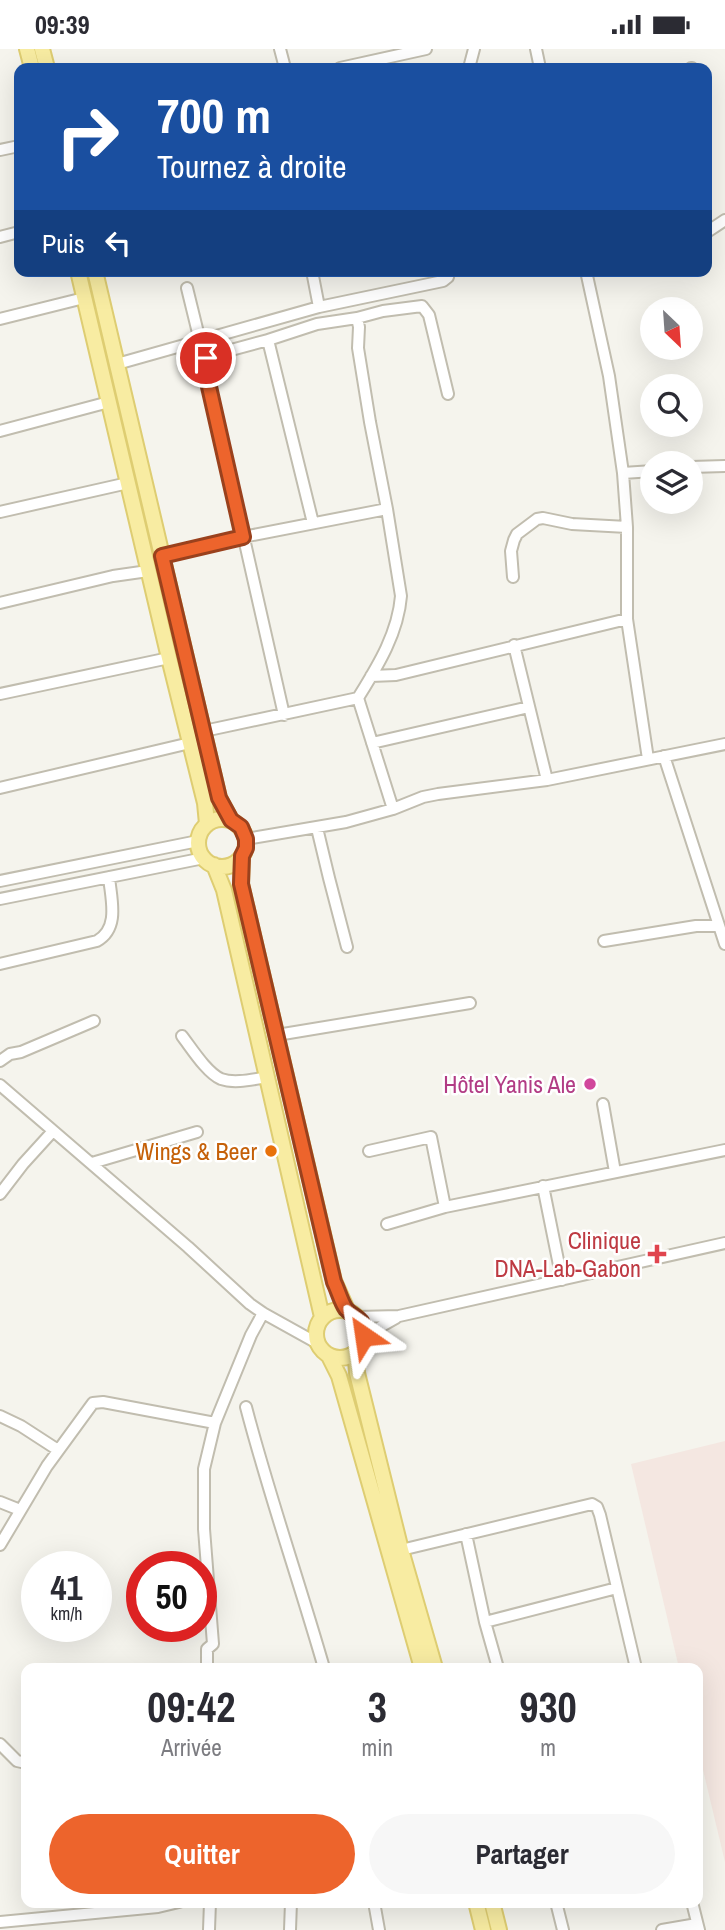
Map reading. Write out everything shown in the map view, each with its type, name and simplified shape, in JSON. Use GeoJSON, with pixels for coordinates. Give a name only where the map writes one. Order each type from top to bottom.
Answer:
{"type":"FeatureCollection","features":[{"type":"Feature","properties":{"kind":"main road"},"geometry":{"type":"LineString","coordinates":[[79,277],[205,803],[207,824]]}},
{"type":"Feature","properties":{"kind":"main road"},"geometry":{"type":"LineString","coordinates":[[96,277],[219,798],[231,820],[241,827],[246,839],[241,884],[334,1282],[363,1326],[362,1341],[356,1359],[357,1373],[401,1549],[434,1663]]}},
{"type":"Feature","properties":{"kind":"main road"},"geometry":{"type":"LineString","coordinates":[[231,820],[219,819],[207,824],[198,841],[200,851],[224,890],[322,1317]]}},
{"type":"Feature","properties":{"kind":"main road"},"geometry":{"type":"LineString","coordinates":[[209,862],[221,867],[229,866],[242,856]]}},
{"type":"Feature","properties":{"kind":"main road"},"geometry":{"type":"LineString","coordinates":[[352,1313],[334,1310],[322,1317],[316,1329],[317,1343],[329,1356],[339,1376],[421,1663]]}},
{"type":"Feature","properties":{"kind":"main road"},"geometry":{"type":"LineString","coordinates":[[329,1356],[349,1356],[362,1341]]}},
{"type":"Feature","properties":{"kind":"main road"},"geometry":{"type":"LineString","coordinates":[[478,1908],[483,1930]]}},
{"type":"Feature","properties":{"kind":"main road"},"geometry":{"type":"LineString","coordinates":[[494,1908],[499,1930]]}},
{"type":"Feature","properties":{"kind":"street"},"geometry":{"type":"LineString","coordinates":[[372,63],[426,49]]}},
{"type":"Feature","properties":{"kind":"street"},"geometry":{"type":"LineString","coordinates":[[313,277],[319,307]]}},
{"type":"Feature","properties":{"kind":"street"},"geometry":{"type":"LineString","coordinates":[[117,364],[319,307],[443,281],[448,277]]}},
{"type":"Feature","properties":{"kind":"street"},"geometry":{"type":"LineString","coordinates":[[587,277],[609,376],[623,473],[627,527],[627,619],[648,759]]}},
{"type":"Feature","properties":{"kind":"street"},"geometry":{"type":"LineString","coordinates":[[187,288],[200,341]]}},
{"type":"Feature","properties":{"kind":"street"},"geometry":{"type":"LineString","coordinates":[[0,319],[84,298]]}},
{"type":"Feature","properties":{"kind":"street"},"geometry":{"type":"LineString","coordinates":[[284,715],[204,362],[209,356],[317,324],[422,306],[429,314],[449,394]]}},
{"type":"Feature","properties":{"kind":"street"},"geometry":{"type":"LineString","coordinates":[[204,731],[358,698],[391,637],[401,596],[358,348],[357,318]]}},
{"type":"Feature","properties":{"kind":"street"},"geometry":{"type":"LineString","coordinates":[[268,340],[313,523]]}},
{"type":"Feature","properties":{"kind":"street"},"geometry":{"type":"LineString","coordinates":[[0,431],[109,402]]}},
{"type":"Feature","properties":{"kind":"street"},"geometry":{"type":"LineString","coordinates":[[703,466],[725,465]]}},
{"type":"Feature","properties":{"kind":"street"},"geometry":{"type":"LineString","coordinates":[[623,473],[640,472]]}},
{"type":"Feature","properties":{"kind":"street"},"geometry":{"type":"LineString","coordinates":[[0,512],[128,483]]}},
{"type":"Feature","properties":{"kind":"street"},"geometry":{"type":"LineString","coordinates":[[162,556],[387,509]]}},
{"type":"Feature","properties":{"kind":"street"},"geometry":{"type":"LineString","coordinates":[[513,577],[511,551],[514,540],[517,534],[537,519],[627,527]]}},
{"type":"Feature","properties":{"kind":"street"},"geometry":{"type":"LineString","coordinates":[[0,603],[113,576],[148,571]]}},
{"type":"Feature","properties":{"kind":"street"},"geometry":{"type":"LineString","coordinates":[[371,676],[396,675],[627,619]]}},
{"type":"Feature","properties":{"kind":"street"},"geometry":{"type":"LineString","coordinates":[[514,645],[547,779]]}},
{"type":"Feature","properties":{"kind":"street"},"geometry":{"type":"LineString","coordinates":[[0,694],[169,658]]}},
{"type":"Feature","properties":{"kind":"street"},"geometry":{"type":"LineString","coordinates":[[358,698],[393,809]]}},
{"type":"Feature","properties":{"kind":"street"},"geometry":{"type":"LineString","coordinates":[[372,743],[529,707]]}},
{"type":"Feature","properties":{"kind":"street"},"geometry":{"type":"LineString","coordinates":[[0,788],[190,743]]}},
{"type":"Feature","properties":{"kind":"street"},"geometry":{"type":"LineString","coordinates":[[246,839],[317,828],[393,809],[438,794],[547,779],[725,744]]}},
{"type":"Feature","properties":{"kind":"street"},"geometry":{"type":"LineString","coordinates":[[664,756],[725,944]]}},
{"type":"Feature","properties":{"kind":"street"},"geometry":{"type":"LineString","coordinates":[[317,828],[347,947]]}},
{"type":"Feature","properties":{"kind":"street"},"geometry":{"type":"LineString","coordinates":[[0,881],[198,841]]}},
{"type":"Feature","properties":{"kind":"street"},"geometry":{"type":"LineString","coordinates":[[0,899],[109,877],[209,862]]}},
{"type":"Feature","properties":{"kind":"street"},"geometry":{"type":"LineString","coordinates":[[0,964],[103,938],[112,926],[113,918],[109,877]]}},
{"type":"Feature","properties":{"kind":"street"},"geometry":{"type":"LineString","coordinates":[[604,941],[696,926],[722,929]]}},
{"type":"Feature","properties":{"kind":"street"},"geometry":{"type":"LineString","coordinates":[[276,1035],[470,1003]]}},
{"type":"Feature","properties":{"kind":"street"},"geometry":{"type":"LineString","coordinates":[[0,1061],[10,1054],[21,1052],[94,1021]]}},
{"type":"Feature","properties":{"kind":"street"},"geometry":{"type":"LineString","coordinates":[[182,1037],[220,1079],[268,1077]]}},
{"type":"Feature","properties":{"kind":"street"},"geometry":{"type":"LineString","coordinates":[[0,1085],[262,1314],[317,1343]]}},
{"type":"Feature","properties":{"kind":"street"},"geometry":{"type":"LineString","coordinates":[[603,1104],[615,1172]]}},
{"type":"Feature","properties":{"kind":"street"},"geometry":{"type":"LineString","coordinates":[[0,1194],[53,1131]]}},
{"type":"Feature","properties":{"kind":"street"},"geometry":{"type":"LineString","coordinates":[[92,1163],[197,1132]]}},
{"type":"Feature","properties":{"kind":"street"},"geometry":{"type":"LineString","coordinates":[[369,1151],[431,1137],[445,1207]]}},
{"type":"Feature","properties":{"kind":"street"},"geometry":{"type":"LineString","coordinates":[[387,1224],[445,1207],[725,1150]]}},
{"type":"Feature","properties":{"kind":"street"},"geometry":{"type":"LineString","coordinates":[[543,1187],[562,1280]]}},
{"type":"Feature","properties":{"kind":"street"},"geometry":{"type":"LineString","coordinates":[[352,1313],[399,1316],[725,1243]]}},
{"type":"Feature","properties":{"kind":"street"},"geometry":{"type":"LineString","coordinates":[[207,1663],[208,1649],[213,1644],[204,1529],[204,1469],[215,1423],[262,1314]]}},
{"type":"Feature","properties":{"kind":"street"},"geometry":{"type":"LineString","coordinates":[[362,1341],[399,1316]]}},
{"type":"Feature","properties":{"kind":"street"},"geometry":{"type":"LineString","coordinates":[[0,1545],[58,1450],[96,1401],[215,1423]]}},
{"type":"Feature","properties":{"kind":"street"},"geometry":{"type":"LineString","coordinates":[[246,1407],[323,1663]]}},
{"type":"Feature","properties":{"kind":"street"},"geometry":{"type":"LineString","coordinates":[[0,1416],[58,1450]]}},
{"type":"Feature","properties":{"kind":"street"},"geometry":{"type":"LineString","coordinates":[[0,1502],[20,1510]]}},
{"type":"Feature","properties":{"kind":"street"},"geometry":{"type":"LineString","coordinates":[[401,1549],[592,1504],[597,1507],[600,1515],[635,1663]]}},
{"type":"Feature","properties":{"kind":"street"},"geometry":{"type":"LineString","coordinates":[[466,1534],[497,1663]]}},
{"type":"Feature","properties":{"kind":"street"},"geometry":{"type":"LineString","coordinates":[[485,1622],[617,1588]]}},
{"type":"Feature","properties":{"kind":"street"},"geometry":{"type":"LineString","coordinates":[[0,1744],[21,1762]]}},
{"type":"Feature","properties":{"kind":"street"},"geometry":{"type":"LineString","coordinates":[[0,1922],[147,1908]]}},
{"type":"Feature","properties":{"kind":"street"},"geometry":{"type":"LineString","coordinates":[[209,1930],[210,1908]]}},
{"type":"Feature","properties":{"kind":"street"},"geometry":{"type":"LineString","coordinates":[[290,1930],[291,1908]]}},
{"type":"Feature","properties":{"kind":"street"},"geometry":{"type":"LineString","coordinates":[[375,1908],[379,1930]]}},
{"type":"Feature","properties":{"kind":"street"},"geometry":{"type":"LineString","coordinates":[[558,1908],[564,1930]]}},
{"type":"Feature","properties":{"kind":"street"},"geometry":{"type":"LineString","coordinates":[[662,1930],[698,1927],[693,1908]]}},
{"type":"Feature","properties":{"kind":"shaded area"},"geometry":{"type":"Polygon","coordinates":[[[725,1441],[725,1862],[703,1770],[703,1663],[678,1663],[631,1464],[725,1441]]]}},
{"type":"Feature","properties":{"kind":"place","name":"Hôtel Yanis Ale"},"geometry":{"type":"Point","coordinates":[590,1084]}},
{"type":"Feature","properties":{"kind":"place","name":"Wings & Beer"},"geometry":{"type":"Point","coordinates":[271,1151]}},
{"type":"Feature","properties":{"kind":"place","name":"Clinique DNA-Lab-Gabon"},"geometry":{"type":"Point","coordinates":[657,1254]}},
{"type":"Feature","properties":{"kind":"route"},"geometry":{"type":"LineString","coordinates":[[206,358],[205,369],[243,537],[162,556],[219,798],[231,820],[241,827],[246,839],[241,884],[334,1282],[347,1310],[361,1321],[364,1336]]}}]}
